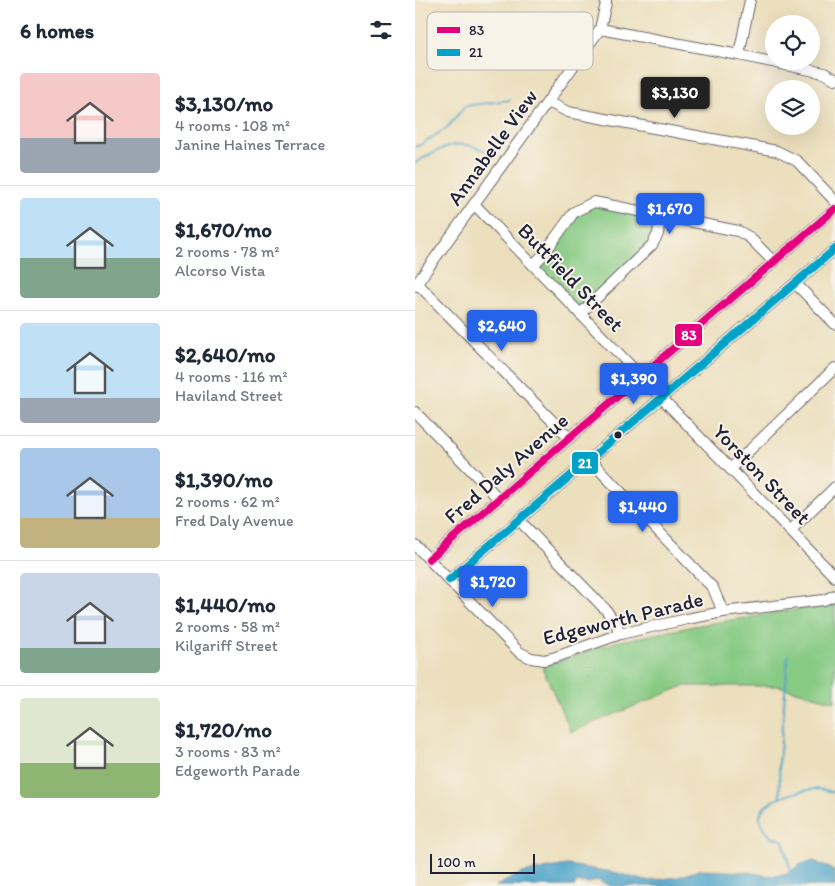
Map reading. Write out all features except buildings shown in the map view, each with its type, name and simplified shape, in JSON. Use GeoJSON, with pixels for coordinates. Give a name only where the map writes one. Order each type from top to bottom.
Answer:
{"type":"FeatureCollection","features":[{"type":"Feature","properties":{"kind":"street","name":"Annabelle View"},"geometry":{"type":"LineString","coordinates":[[593,39],[600,29],[606,0]]}},
{"type":"Feature","properties":{"kind":"street"},"geometry":{"type":"LineString","coordinates":[[739,55],[750,0]]}},
{"type":"Feature","properties":{"kind":"street"},"geometry":{"type":"LineString","coordinates":[[600,29],[824,73],[835,79]]}},
{"type":"Feature","properties":{"kind":"street","name":"Annabelle View"},"geometry":{"type":"LineString","coordinates":[[416,285],[571,70]]}},
{"type":"Feature","properties":{"kind":"street"},"geometry":{"type":"LineString","coordinates":[[548,102],[568,112],[777,151],[797,161],[835,201]]}},
{"type":"Feature","properties":{"kind":"street"},"geometry":{"type":"LineString","coordinates":[[533,265],[543,255],[574,212],[594,202],[738,231],[749,237],[774,262]]}},
{"type":"Feature","properties":{"kind":"street","name":"Buttfield Street"},"geometry":{"type":"LineString","coordinates":[[474,204],[661,398]]}},
{"type":"Feature","properties":{"kind":"street","name":"Fred Daly Avenue"},"geometry":{"type":"LineString","coordinates":[[429,559],[835,209]]}},
{"type":"Feature","properties":{"kind":"street"},"geometry":{"type":"LineString","coordinates":[[580,314],[652,245],[658,234],[660,215]]}},
{"type":"Feature","properties":{"kind":"street"},"geometry":{"type":"LineString","coordinates":[[415,545],[449,580],[835,249]]}},
{"type":"Feature","properties":{"kind":"street"},"geometry":{"type":"LineString","coordinates":[[795,283],[835,324]]}},
{"type":"Feature","properties":{"kind":"street"},"geometry":{"type":"LineString","coordinates":[[416,285],[569,438]]}},
{"type":"Feature","properties":{"kind":"street"},"geometry":{"type":"LineString","coordinates":[[730,469],[835,368]]}},
{"type":"Feature","properties":{"kind":"street","name":"Yorston Street"},"geometry":{"type":"LineString","coordinates":[[661,398],[835,577]]}},
{"type":"Feature","properties":{"kind":"street"},"geometry":{"type":"LineString","coordinates":[[415,412],[499,499]]}},
{"type":"Feature","properties":{"kind":"street"},"geometry":{"type":"LineString","coordinates":[[590,460],[713,588],[723,612]]}},
{"type":"Feature","properties":{"kind":"street"},"geometry":{"type":"LineString","coordinates":[[790,531],[835,487]]}},
{"type":"Feature","properties":{"kind":"street"},"geometry":{"type":"LineString","coordinates":[[519,520],[606,610],[620,634]]}},
{"type":"Feature","properties":{"kind":"street","name":"Edgeworth Parade"},"geometry":{"type":"LineString","coordinates":[[449,580],[519,652],[531,658],[544,660],[620,634],[687,619],[723,612],[824,600],[835,595]]}},
{"type":"Feature","properties":{"kind":"green space"},"geometry":{"type":"Polygon","coordinates":[[[594,202],[660,215],[658,234],[580,314],[533,265],[574,212],[594,202]]]}},
{"type":"Feature","properties":{"kind":"green space"},"geometry":{"type":"Polygon","coordinates":[[[835,603],[835,702],[779,686],[684,686],[571,732],[542,667],[616,642],[694,626],[835,603]]]}},
{"type":"Feature","properties":{"kind":"water"},"geometry":{"type":"Polygon","coordinates":[[[814,861],[835,872],[835,886],[611,886],[597,880],[589,883],[576,882],[575,886],[496,886],[522,873],[567,865],[613,872],[646,881],[678,877],[699,870],[745,872],[770,876],[785,875],[801,864],[814,861]]]}},
{"type":"Feature","properties":{"kind":"waterway"},"geometry":{"type":"LineString","coordinates":[[415,147],[447,128],[465,106],[510,100]]}},
{"type":"Feature","properties":{"kind":"waterway"},"geometry":{"type":"LineString","coordinates":[[415,163],[453,145],[473,146],[493,154]]}},
{"type":"Feature","properties":{"kind":"waterway"},"geometry":{"type":"LineString","coordinates":[[780,798],[779,764],[788,656]]}},
{"type":"Feature","properties":{"kind":"waterway"},"geometry":{"type":"LineString","coordinates":[[791,873],[783,841],[771,837],[762,825],[760,820],[762,811],[774,800],[802,791],[818,789],[835,793]]}},
{"type":"Feature","properties":{"kind":"transit line","name":"83"},"geometry":{"type":"LineString","coordinates":[[429,559],[835,209]]}},
{"type":"Feature","properties":{"kind":"transit line","name":"21"},"geometry":{"type":"LineString","coordinates":[[449,580],[835,249]]}}]}
